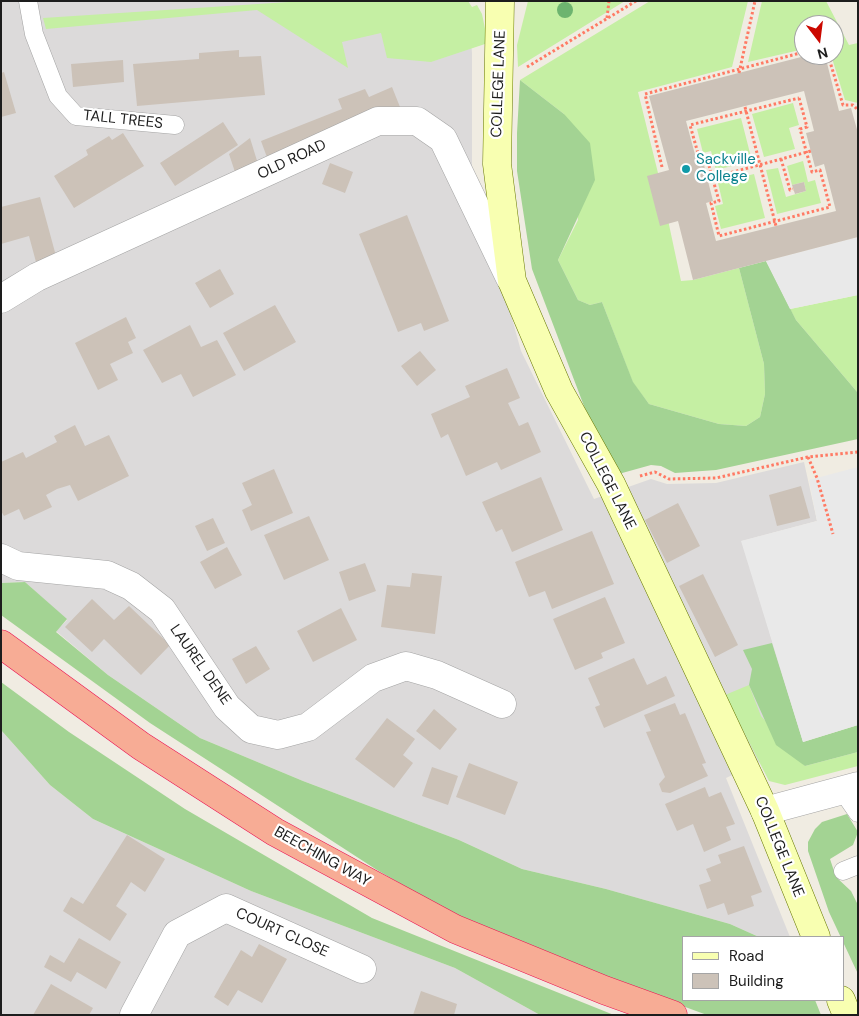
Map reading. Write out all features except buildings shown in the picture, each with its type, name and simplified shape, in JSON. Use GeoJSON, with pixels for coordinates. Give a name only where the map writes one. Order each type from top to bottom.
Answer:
{"type":"FeatureCollection","features":[{"type":"Feature","properties":{"kind":"highway","name":"BEECHING WAY"},"geometry":{"type":"LineString","coordinates":[[1,644],[141,746],[275,832],[455,928],[604,990],[673,1015]]}},
{"type":"Feature","properties":{"kind":"main road","name":"COLLEGE LANE"},"geometry":{"type":"LineString","coordinates":[[500,1],[497,164],[512,281],[559,391],[611,484],[765,810],[816,936]]}},
{"type":"Feature","properties":{"kind":"main road"},"geometry":{"type":"LineString","coordinates":[[841,1001],[847,1015]]}},
{"type":"Feature","properties":{"kind":"street","name":"OLD ROAD"},"geometry":{"type":"LineString","coordinates":[[1,299],[38,277],[378,121],[417,121],[443,139],[512,281]]}},
{"type":"Feature","properties":{"kind":"street","name":"LAUREL DENE"},"geometry":{"type":"LineString","coordinates":[[1,558],[18,566],[107,575],[131,586],[162,610],[227,707],[251,729],[278,735],[308,727],[373,678],[406,666],[437,675],[502,704]]}},
{"type":"Feature","properties":{"kind":"street"},"geometry":{"type":"LineString","coordinates":[[765,810],[850,788]]}},
{"type":"Feature","properties":{"kind":"street","name":"COURT CLOSE"},"geometry":{"type":"LineString","coordinates":[[134,1015],[177,934],[226,908],[362,969]]}},
{"type":"Feature","properties":{"kind":"lane","name":"TALL TREES"},"geometry":{"type":"LineString","coordinates":[[28,1],[34,34],[58,96],[76,116],[175,125]]}},
{"type":"Feature","properties":{"kind":"lane"},"geometry":{"type":"LineString","coordinates":[[850,788],[858,813]]}},
{"type":"Feature","properties":{"kind":"path"},"geometry":{"type":"LineString","coordinates":[[607,19],[609,1]]}},
{"type":"Feature","properties":{"kind":"path"},"geometry":{"type":"LineString","coordinates":[[498,76],[519,72],[636,1]]}},
{"type":"Feature","properties":{"kind":"path"},"geometry":{"type":"LineString","coordinates":[[739,73],[755,1]]}},
{"type":"Feature","properties":{"kind":"path"},"geometry":{"type":"LineString","coordinates":[[662,167],[645,94],[794,54]]}},
{"type":"Feature","properties":{"kind":"path"},"geometry":{"type":"LineString","coordinates":[[831,65],[843,105],[854,104],[858,110]]}},
{"type":"Feature","properties":{"kind":"path"},"geometry":{"type":"LineString","coordinates":[[799,98],[807,128],[800,129],[809,152],[812,172],[820,170],[830,207],[719,236],[711,204],[719,202],[706,155],[699,157],[690,126],[746,112],[799,98]]}},
{"type":"Feature","properties":{"kind":"path"},"geometry":{"type":"LineString","coordinates":[[744,107],[776,226]]}},
{"type":"Feature","properties":{"kind":"path"},"geometry":{"type":"LineString","coordinates":[[707,179],[809,152]]}},
{"type":"Feature","properties":{"kind":"path"},"geometry":{"type":"LineString","coordinates":[[781,159],[790,190],[793,189]]}},
{"type":"Feature","properties":{"kind":"path"},"geometry":{"type":"LineString","coordinates":[[637,477],[655,472],[669,479],[716,478],[808,457],[858,452]]}},
{"type":"Feature","properties":{"kind":"path"},"geometry":{"type":"LineString","coordinates":[[808,457],[817,478],[833,534]]}},
{"type":"Feature","properties":{"kind":"shaded area"},"geometry":{"type":"Polygon","coordinates":[[[1,1],[468,1],[472,53],[472,173],[521,351],[594,499],[651,479],[667,484],[716,483],[804,462],[817,521],[742,541],[803,742],[726,778],[790,936],[757,936],[730,924],[606,889],[522,869],[459,840],[303,781],[200,738],[108,675],[56,631],[67,620],[25,582],[1,583],[1,1]]]}},
{"type":"Feature","properties":{"kind":"shaded area"},"geometry":{"type":"Polygon","coordinates":[[[858,237],[858,295],[790,309],[766,261],[858,237]]]}},
{"type":"Feature","properties":{"kind":"shaded area"},"geometry":{"type":"Polygon","coordinates":[[[858,467],[858,725],[803,742],[741,541],[817,521],[809,480],[858,467]]]}},
{"type":"Feature","properties":{"kind":"shaded area"},"geometry":{"type":"Polygon","coordinates":[[[1,730],[50,785],[93,819],[251,891],[455,968],[540,1015],[1,1015],[1,730]]]}},
{"type":"Feature","properties":{"kind":"green space"},"geometry":{"type":"Polygon","coordinates":[[[304,1],[468,1],[472,7],[477,5],[482,14],[488,43],[431,62],[387,58],[381,33],[342,42],[348,68],[257,10],[46,29],[43,18],[304,1]]]}},
{"type":"Feature","properties":{"kind":"green space"},"geometry":{"type":"Polygon","coordinates":[[[528,1],[625,1],[518,67],[517,45],[528,1]]]}},
{"type":"Feature","properties":{"kind":"green space"},"geometry":{"type":"Polygon","coordinates":[[[650,1],[748,1],[732,67],[638,92],[658,173],[681,281],[693,280],[739,268],[764,364],[765,394],[760,417],[746,426],[719,424],[649,404],[633,383],[602,302],[590,305],[578,300],[558,260],[578,220],[564,114],[520,80],[650,1]]]}},
{"type":"Feature","properties":{"kind":"green space"},"geometry":{"type":"Polygon","coordinates":[[[762,1],[826,1],[833,15],[794,15],[794,51],[748,62],[762,1]]]}},
{"type":"Feature","properties":{"kind":"green space"},"geometry":{"type":"Polygon","coordinates":[[[844,35],[849,45],[858,43],[858,103],[845,100],[834,65],[844,65],[844,35]]]}},
{"type":"Feature","properties":{"kind":"green space"},"geometry":{"type":"Polygon","coordinates":[[[520,80],[564,114],[590,143],[595,180],[558,260],[578,300],[590,305],[602,302],[633,382],[649,404],[719,424],[746,426],[760,417],[765,394],[764,364],[739,268],[766,261],[796,320],[858,393],[858,439],[716,470],[675,473],[661,466],[651,465],[615,475],[584,406],[532,269],[517,171],[520,80]]]}},
{"type":"Feature","properties":{"kind":"green space"},"geometry":{"type":"Polygon","coordinates":[[[793,103],[799,125],[789,128],[795,149],[764,157],[752,114],[793,103]]]}},
{"type":"Feature","properties":{"kind":"green space"},"geometry":{"type":"Polygon","coordinates":[[[741,118],[752,161],[716,170],[711,151],[703,153],[697,129],[741,118]]]}},
{"type":"Feature","properties":{"kind":"green space"},"geometry":{"type":"Polygon","coordinates":[[[803,161],[808,182],[815,180],[821,203],[777,214],[766,170],[778,168],[786,197],[806,191],[804,182],[792,185],[787,166],[803,161]]]}},
{"type":"Feature","properties":{"kind":"green space"},"geometry":{"type":"Polygon","coordinates":[[[754,174],[765,218],[721,229],[715,206],[723,204],[718,183],[754,174]]]}},
{"type":"Feature","properties":{"kind":"green space"},"geometry":{"type":"Polygon","coordinates":[[[858,295],[858,393],[796,320],[790,309],[858,295]]]}},
{"type":"Feature","properties":{"kind":"green space"},"geometry":{"type":"Polygon","coordinates":[[[25,582],[67,619],[56,632],[108,675],[200,738],[303,781],[459,840],[522,869],[606,889],[730,924],[757,936],[682,936],[682,1001],[815,1001],[821,1015],[707,1015],[487,934],[377,870],[150,723],[1,615],[1,583],[25,582]]]}},
{"type":"Feature","properties":{"kind":"green space"},"geometry":{"type":"Polygon","coordinates":[[[772,643],[803,742],[858,725],[858,752],[805,766],[776,745],[749,685],[752,669],[743,650],[772,643]]]}},
{"type":"Feature","properties":{"kind":"green space"},"geometry":{"type":"Polygon","coordinates":[[[1,682],[69,732],[185,809],[372,918],[614,1015],[540,1015],[455,968],[251,891],[93,819],[50,785],[1,730],[1,682]]]}},
{"type":"Feature","properties":{"kind":"green space"},"geometry":{"type":"Polygon","coordinates":[[[749,685],[761,716],[805,766],[858,752],[858,766],[785,785],[769,781],[725,695],[749,685]]]}},
{"type":"Feature","properties":{"kind":"green space"},"geometry":{"type":"Polygon","coordinates":[[[847,814],[858,832],[853,845],[830,859],[836,877],[851,891],[858,905],[858,974],[844,944],[844,936],[840,936],[829,912],[808,851],[808,842],[815,829],[822,822],[847,814]]]}},
{"type":"Feature","properties":{"kind":"place","name":"Sackville College"},"geometry":{"type":"Point","coordinates":[686,169]}}]}
